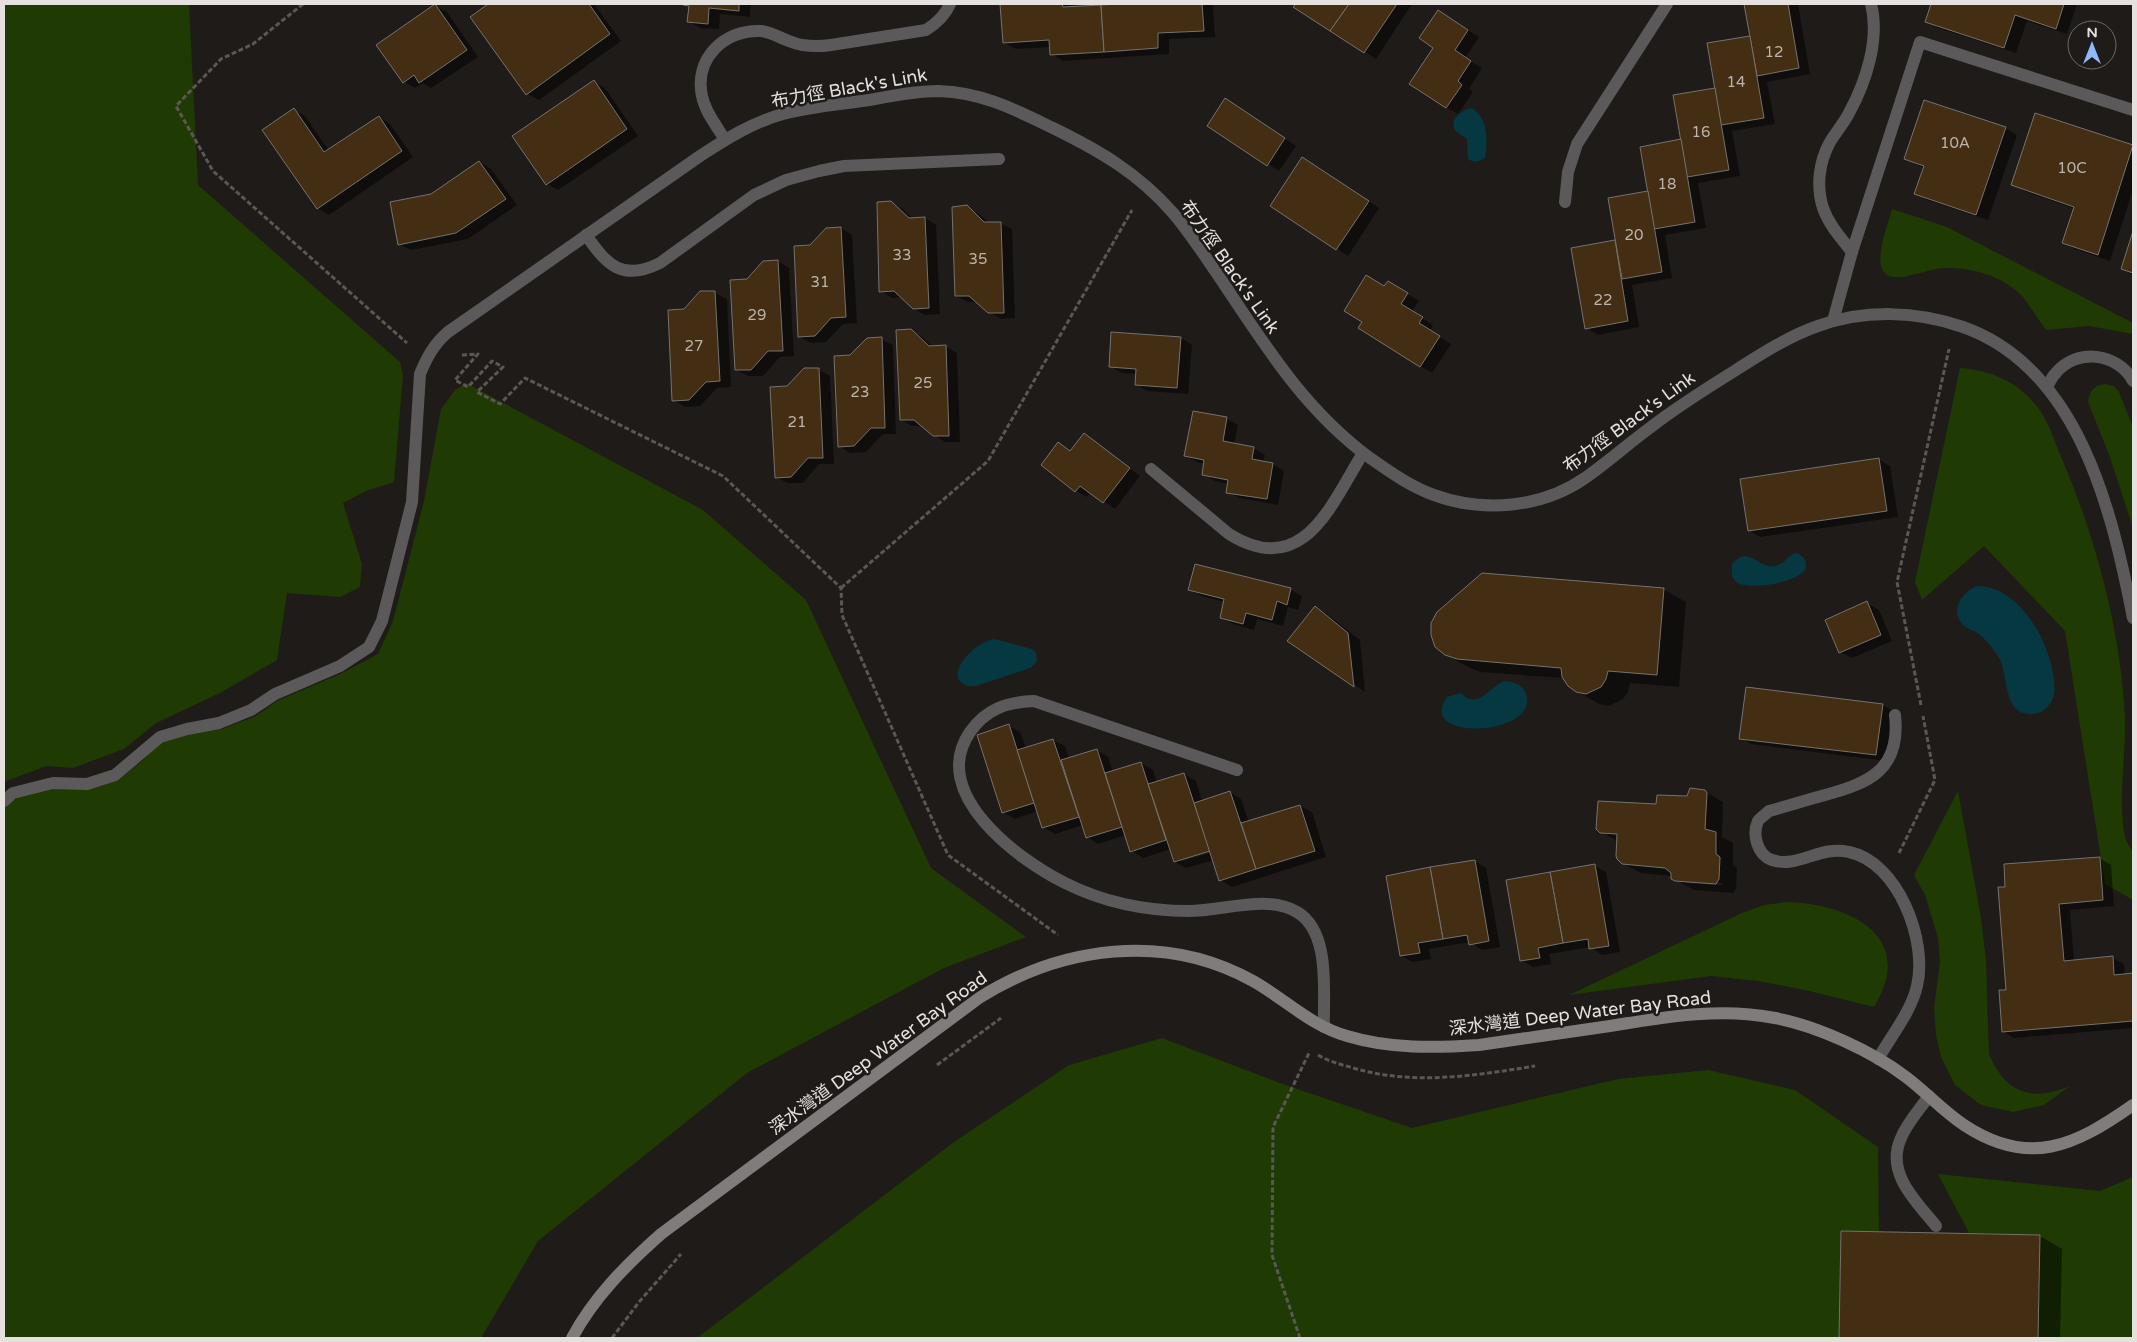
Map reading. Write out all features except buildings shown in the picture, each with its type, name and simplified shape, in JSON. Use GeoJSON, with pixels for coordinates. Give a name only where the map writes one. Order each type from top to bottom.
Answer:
{"type":"FeatureCollection","features":[{"type":"Feature","properties":{"kind":"main road","name":"深水灣道 Deep Water Bay Road"},"geometry":{"type":"LineString","coordinates":[[572,1338],[604,1290],[636,1256],[661,1234],[979,998],[1022,974],[1046,965],[1099,953],[1126,950],[1195,956],[1233,970],[1271,992],[1324,1028],[1369,1042],[1414,1047],[1446,1047],[1522,1039],[1692,1014],[1746,1013],[1778,1018],[1805,1026],[1878,1059],[1896,1070],[1963,1124],[1980,1135],[2006,1145],[2031,1148],[2059,1145],[2075,1140],[2110,1122],[2133,1105]]}},
{"type":"Feature","properties":{"kind":"street"},"geometry":{"type":"LineString","coordinates":[[725,140],[708,113],[702,98],[700,83],[703,68],[710,54],[733,35],[748,31],[764,31],[802,45],[816,47],[926,30],[936,24],[950,4]]}},
{"type":"Feature","properties":{"kind":"street"},"geometry":{"type":"LineString","coordinates":[[1565,202],[1568,172],[1578,144],[1667,4]]}},
{"type":"Feature","properties":{"kind":"street"},"geometry":{"type":"LineString","coordinates":[[1852,252],[1830,224],[1823,207],[1819,188],[1820,172],[1823,157],[1830,142],[1849,114],[1862,84],[1874,34],[1874,16],[1871,4]]}},
{"type":"Feature","properties":{"kind":"street"},"geometry":{"type":"LineString","coordinates":[[1832,321],[1852,252],[1920,42],[2133,110]]}},
{"type":"Feature","properties":{"kind":"street","name":"布力徑 Black's Link"},"geometry":{"type":"LineString","coordinates":[[4,801],[13,793],[53,783],[87,784],[115,775],[160,737],[187,728],[219,723],[251,710],[275,694],[340,666],[369,647],[382,621],[412,502],[417,392],[420,374],[427,356],[436,342],[448,332],[725,140],[754,125],[784,113],[935,91],[957,92],[982,97],[1006,105],[1098,150],[1146,186],[1172,212],[1194,240],[1271,354],[1298,390],[1328,423],[1363,453],[1411,485],[1432,495],[1455,502],[1479,506],[1503,506],[1530,502],[1557,493],[1582,481],[1679,406],[1756,357],[1813,327],[1832,321],[1877,314],[1908,314],[1968,329],[1994,342],[2018,359],[2058,400],[2073,425],[2094,475],[2111,527],[2133,618]]}},
{"type":"Feature","properties":{"kind":"street"},"geometry":{"type":"LineString","coordinates":[[586,235],[604,260],[613,266],[636,271],[649,269],[754,195],[786,180],[819,170],[844,166],[999,159]]}},
{"type":"Feature","properties":{"kind":"street"},"geometry":{"type":"LineString","coordinates":[[2047,387],[2054,374],[2066,364],[2080,357],[2095,356],[2108,359],[2120,365],[2133,381]]}},
{"type":"Feature","properties":{"kind":"street"},"geometry":{"type":"LineString","coordinates":[[1151,469],[1229,534],[1251,545],[1275,548],[1293,544],[1308,536],[1363,453]]}},
{"type":"Feature","properties":{"kind":"street"},"geometry":{"type":"LineString","coordinates":[[1237,770],[1034,700],[1007,704],[994,709],[977,721],[966,738],[960,758],[960,778],[965,796],[974,811],[1009,845],[1031,863],[1064,883],[1094,896],[1158,910],[1190,911],[1268,903],[1284,905],[1298,912],[1309,922],[1317,934],[1322,948],[1324,1028]]}},
{"type":"Feature","properties":{"kind":"street"},"geometry":{"type":"LineString","coordinates":[[1878,1059],[1910,1006],[1918,984],[1918,953],[1911,920],[1905,904],[1888,876],[1870,861],[1850,852],[1835,850],[1820,852],[1797,861],[1783,862],[1770,859],[1759,849],[1755,835],[1758,821],[1769,811],[1852,788],[1868,781],[1881,769],[1889,757],[1897,730],[1895,715]]}},
{"type":"Feature","properties":{"kind":"street"},"geometry":{"type":"LineString","coordinates":[[1929,1096],[1902,1136],[1896,1156],[1897,1168],[1901,1179],[1936,1226]]}},
{"type":"Feature","properties":{"kind":"path"},"geometry":{"type":"LineString","coordinates":[[303,4],[253,44],[221,59],[176,106],[213,170],[401,339],[427,356],[478,354],[454,380],[468,387],[492,361],[503,367],[477,392],[500,404],[525,378],[723,476],[841,588],[842,615],[948,855],[1063,938]]}},
{"type":"Feature","properties":{"kind":"path"},"geometry":{"type":"LineString","coordinates":[[841,588],[988,461],[1146,186]]}},
{"type":"Feature","properties":{"kind":"path"},"geometry":{"type":"LineString","coordinates":[[1888,876],[1935,780],[1898,582],[1954,324]]}},
{"type":"Feature","properties":{"kind":"path"},"geometry":{"type":"LineString","coordinates":[[934,1067],[1004,1016]]}},
{"type":"Feature","properties":{"kind":"path"},"geometry":{"type":"LineString","coordinates":[[1303,1047],[1325,1059],[1364,1071],[1412,1079],[1471,1076],[1537,1066]]}},
{"type":"Feature","properties":{"kind":"path"},"geometry":{"type":"LineString","coordinates":[[1300,1338],[1272,1256],[1273,1126],[1310,1051]]}},
{"type":"Feature","properties":{"kind":"path"},"geometry":{"type":"LineString","coordinates":[[612,1338],[687,1247]]}},
{"type":"Feature","properties":{"kind":"green space"},"geometry":{"type":"Polygon","coordinates":[[[4,4],[189,4],[198,185],[400,362],[403,375],[394,482],[366,491],[343,503],[362,564],[360,587],[340,597],[287,593],[277,660],[220,693],[156,723],[124,749],[73,768],[46,766],[4,782],[4,4]]]}},
{"type":"Feature","properties":{"kind":"green space"},"geometry":{"type":"Polygon","coordinates":[[[1892,209],[1947,227],[2133,323],[2133,334],[2089,326],[2046,330],[2019,293],[2003,281],[1984,273],[1944,268],[1891,277],[1882,269],[1880,261],[1882,243],[1892,209]]]}},
{"type":"Feature","properties":{"kind":"green space"},"geometry":{"type":"Polygon","coordinates":[[[1960,368],[1982,371],[2002,378],[2020,389],[2036,405],[2049,428],[2084,516],[2104,581],[2118,648],[2125,716],[2122,811],[2125,837],[2134,859],[2133,900],[2105,884],[2065,631],[1984,546],[1922,600],[1915,582],[1960,368]]]}},
{"type":"Feature","properties":{"kind":"green space"},"geometry":{"type":"Polygon","coordinates":[[[466,383],[703,510],[806,600],[931,868],[1026,937],[944,968],[747,1073],[538,1241],[481,1338],[4,1338],[4,808],[17,798],[59,788],[118,780],[141,762],[164,740],[189,732],[222,729],[256,716],[277,701],[340,674],[378,654],[393,621],[424,501],[441,409],[455,390],[466,383]]]}},
{"type":"Feature","properties":{"kind":"green space"},"geometry":{"type":"Polygon","coordinates":[[[2106,384],[2114,386],[2119,392],[2133,427],[2133,528],[2110,457],[2088,402],[2093,389],[2106,384]]]}},
{"type":"Feature","properties":{"kind":"green space"},"geometry":{"type":"Polygon","coordinates":[[[1958,791],[1981,918],[1986,961],[1989,1054],[2003,1078],[2021,1091],[2044,1093],[2070,1086],[2044,1105],[2013,1112],[1981,1105],[1955,1085],[1941,1057],[1936,1035],[1934,1008],[1940,962],[1938,938],[1925,895],[1914,875],[1958,791]]]}},
{"type":"Feature","properties":{"kind":"green space"},"geometry":{"type":"Polygon","coordinates":[[[1787,902],[1833,909],[1853,917],[1870,928],[1882,943],[1888,961],[1885,982],[1874,1007],[1758,981],[1711,976],[1569,995],[1742,913],[1764,905],[1787,902]]]}},
{"type":"Feature","properties":{"kind":"green space"},"geometry":{"type":"Polygon","coordinates":[[[1162,1038],[1277,1082],[1412,1128],[1618,1079],[1708,1070],[1795,1090],[1878,1147],[1879,1231],[1841,1231],[1839,1338],[697,1338],[954,1142],[1069,1065],[1162,1038]]]}},
{"type":"Feature","properties":{"kind":"green space"},"geometry":{"type":"Polygon","coordinates":[[[1938,1174],[2100,1191],[2133,1177],[2133,1338],[2038,1338],[2040,1235],[1969,1233],[1938,1174]]]}},
{"type":"Feature","properties":{"kind":"water"},"geometry":{"type":"Polygon","coordinates":[[[1471,108],[1481,117],[1486,130],[1485,158],[1476,162],[1468,159],[1467,139],[1457,132],[1453,124],[1456,117],[1463,111],[1471,108]]]}},
{"type":"Feature","properties":{"kind":"water"},"geometry":{"type":"Polygon","coordinates":[[[1795,553],[1804,558],[1806,567],[1797,577],[1789,580],[1754,586],[1737,583],[1732,576],[1732,564],[1738,558],[1749,557],[1763,564],[1775,566],[1781,564],[1795,553]]]}},
{"type":"Feature","properties":{"kind":"water"},"geometry":{"type":"Polygon","coordinates":[[[1977,586],[1993,589],[2007,596],[2019,606],[2040,634],[2052,666],[2054,681],[2052,700],[2041,712],[2032,714],[2022,713],[2016,708],[2011,702],[2002,665],[1997,654],[1983,638],[1964,626],[1959,619],[1957,608],[1959,602],[1962,597],[1977,586]]]}},
{"type":"Feature","properties":{"kind":"water"},"geometry":{"type":"Polygon","coordinates":[[[995,639],[1032,649],[1036,652],[1037,662],[1030,668],[976,686],[968,686],[961,682],[958,672],[965,658],[979,645],[995,639]]]}},
{"type":"Feature","properties":{"kind":"water"},"geometry":{"type":"Polygon","coordinates":[[[1505,681],[1520,686],[1526,694],[1526,708],[1515,719],[1499,726],[1461,727],[1448,722],[1442,712],[1447,697],[1461,693],[1467,698],[1478,698],[1505,681]]]}}]}
